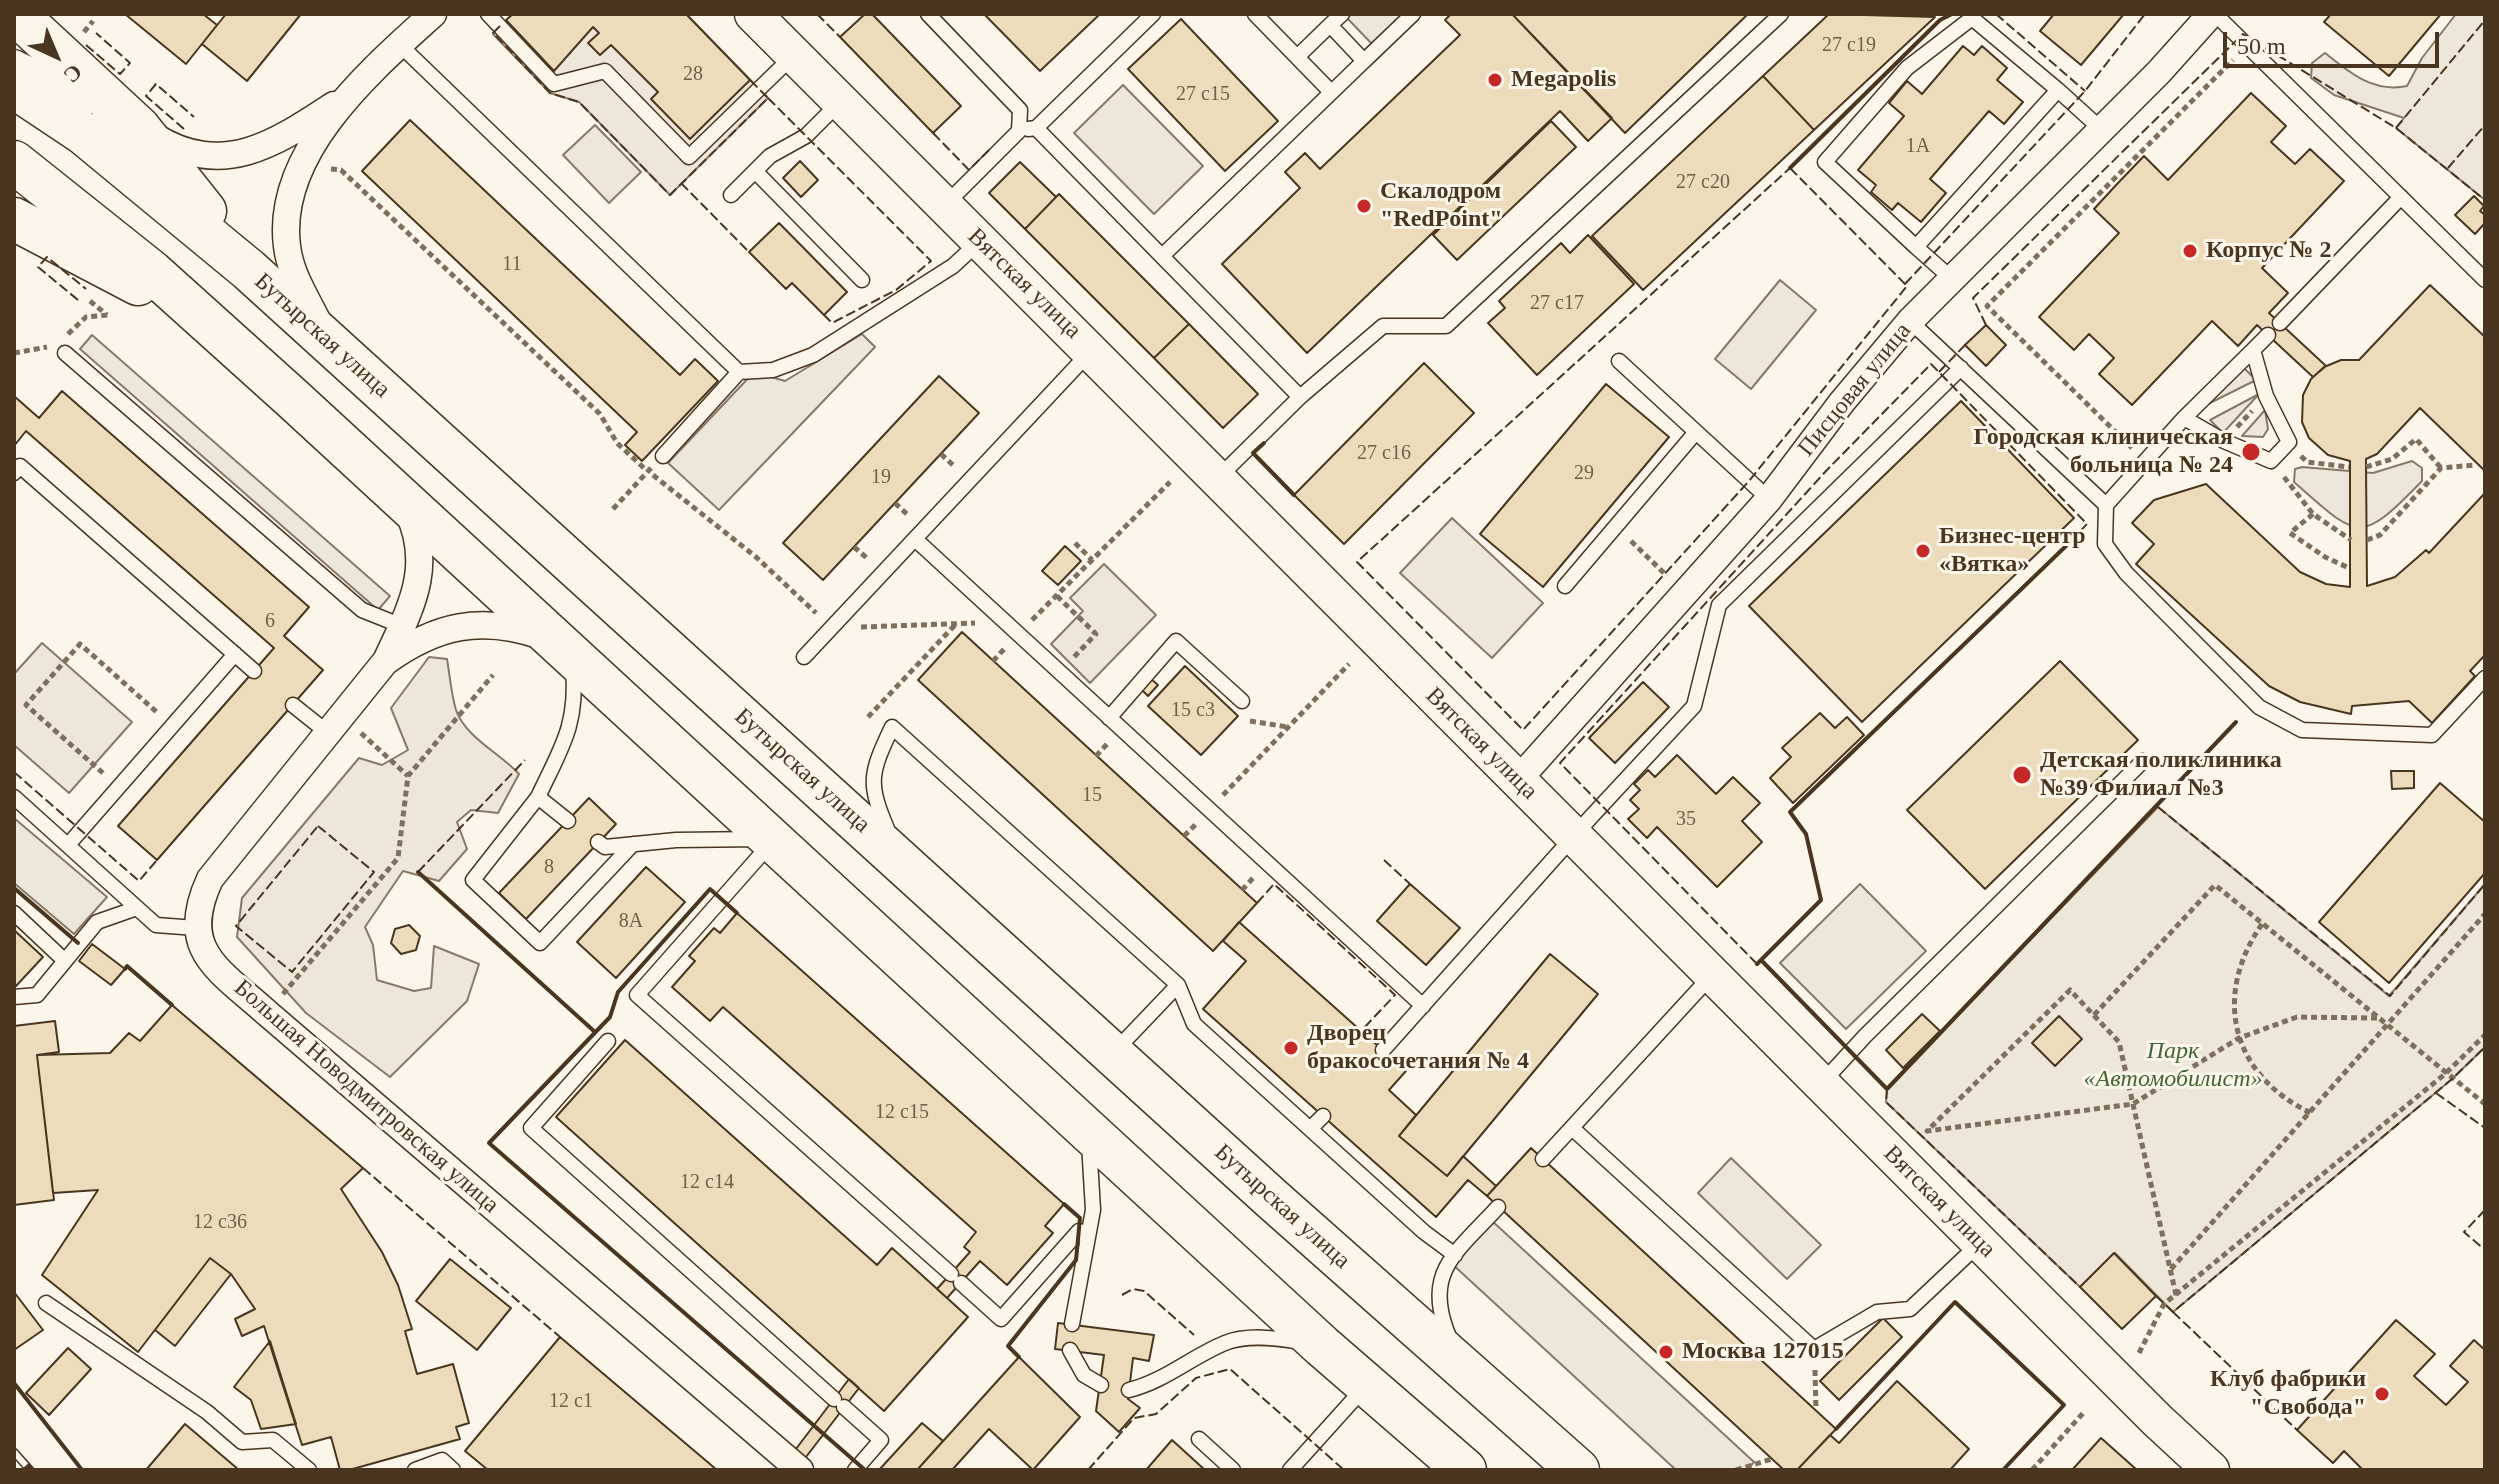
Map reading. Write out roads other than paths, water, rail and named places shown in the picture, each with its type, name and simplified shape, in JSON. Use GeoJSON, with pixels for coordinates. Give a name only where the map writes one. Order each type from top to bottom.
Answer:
{"type":"FeatureCollection","features":[{"type":"Feature","properties":{"kind":"main road"},"geometry":{"type":"LineString","coordinates":[[16,14],[139,128],[177,172],[249,270]]}},
{"type":"Feature","properties":{"kind":"main road","name":"Бутырская улица"},"geometry":{"type":"LineString","coordinates":[[14,87],[83,133],[249,270],[1112,1053],[1578,1470]]}},
{"type":"Feature","properties":{"kind":"main road"},"geometry":{"type":"LineString","coordinates":[[14,162],[212,325],[1322,1346],[1465,1470]]}},
{"type":"Feature","properties":{"kind":"main road"},"geometry":{"type":"LineString","coordinates":[[14,219],[42,231],[212,325]]}},
{"type":"Feature","properties":{"kind":"street"},"geometry":{"type":"LineString","coordinates":[[328,342],[295,279],[287,245],[289,209],[306,156],[345,98],[433,14]]}},
{"type":"Feature","properties":{"kind":"street","name":"Вятская улица"},"geometry":{"type":"LineString","coordinates":[[753,14],[1219,477],[1820,1085],[1981,1242],[2115,1379],[2211,1470]]}},
{"type":"Feature","properties":{"kind":"street","name":"Писцовая улица"},"geometry":{"type":"LineString","coordinates":[[1517,781],[1769,499],[1842,402],[1910,321],[2102,130],[2213,14]]}},
{"type":"Feature","properties":{"kind":"street"},"geometry":{"type":"LineString","coordinates":[[14,63],[70,88],[173,148],[225,157],[254,151],[285,137],[345,98]]}},
{"type":"Feature","properties":{"kind":"street"},"geometry":{"type":"LineString","coordinates":[[196,928],[198,905],[210,879],[385,662],[416,597],[420,563],[415,525],[402,499]]}},
{"type":"Feature","properties":{"kind":"street"},"geometry":{"type":"LineString","coordinates":[[385,662],[415,640],[445,630],[475,626],[515,627],[566,648]]}},
{"type":"Feature","properties":{"kind":"street","name":"Большая Новодмитровская улица"},"geometry":{"type":"LineString","coordinates":[[196,928],[202,947],[214,966],[800,1470]]}},
{"type":"Feature","properties":{"kind":"lane"},"geometry":{"type":"LineString","coordinates":[[488,14],[554,84],[605,71],[689,157],[794,55]]}},
{"type":"Feature","properties":{"kind":"lane"},"geometry":{"type":"LineString","coordinates":[[928,14],[1020,110],[1019,131]]}},
{"type":"Feature","properties":{"kind":"lane"},"geometry":{"type":"LineString","coordinates":[[945,205],[1019,131],[1036,128],[1153,14]]}},
{"type":"Feature","properties":{"kind":"lane"},"geometry":{"type":"LineString","coordinates":[[1255,14],[1331,92]]}},
{"type":"Feature","properties":{"kind":"lane"},"geometry":{"type":"LineString","coordinates":[[1297,57],[1342,14]]}},
{"type":"Feature","properties":{"kind":"lane"},"geometry":{"type":"LineString","coordinates":[[1162,256],[1413,14]]}},
{"type":"Feature","properties":{"kind":"lane"},"geometry":{"type":"LineString","coordinates":[[1219,477],[1300,397],[1383,326],[1446,326],[1781,14]]}},
{"type":"Feature","properties":{"kind":"lane"},"geometry":{"type":"LineString","coordinates":[[2213,14],[2485,280]]}},
{"type":"Feature","properties":{"kind":"lane"},"geometry":{"type":"LineString","coordinates":[[1951,278],[1825,162],[1907,68],[1972,18],[2102,130]]}},
{"type":"Feature","properties":{"kind":"lane"},"geometry":{"type":"LineString","coordinates":[[1330,25],[1364,61]]}},
{"type":"Feature","properties":{"kind":"lane"},"geometry":{"type":"LineString","coordinates":[[399,44],[739,372]]}},
{"type":"Feature","properties":{"kind":"lane"},"geometry":{"type":"LineString","coordinates":[[1916,247],[2058,90]]}},
{"type":"Feature","properties":{"kind":"lane"},"geometry":{"type":"LineString","coordinates":[[731,195],[770,156],[806,136],[841,102]]}},
{"type":"Feature","properties":{"kind":"lane"},"geometry":{"type":"LineString","coordinates":[[1036,128],[1300,397]]}},
{"type":"Feature","properties":{"kind":"lane"},"geometry":{"type":"LineString","coordinates":[[755,171],[862,280]]}},
{"type":"Feature","properties":{"kind":"lane"},"geometry":{"type":"LineString","coordinates":[[2280,323],[2401,197]]}},
{"type":"Feature","properties":{"kind":"lane"},"geometry":{"type":"LineString","coordinates":[[663,456],[739,372],[773,370],[813,355],[953,266],[980,241]]}},
{"type":"Feature","properties":{"kind":"lane"},"geometry":{"type":"LineString","coordinates":[[1910,321],[2106,505]]}},
{"type":"Feature","properties":{"kind":"lane"},"geometry":{"type":"LineString","coordinates":[[2268,335],[2184,418],[2106,505],[2105,544],[2126,573],[2259,707],[2302,730],[2432,735],[2485,678]]}},
{"type":"Feature","properties":{"kind":"lane"},"geometry":{"type":"LineString","coordinates":[[804,657],[1092,350]]}},
{"type":"Feature","properties":{"kind":"lane"},"geometry":{"type":"LineString","coordinates":[[2184,418],[2224,441],[2271,461],[2289,442],[2266,396],[2253,350]]}},
{"type":"Feature","properties":{"kind":"lane"},"geometry":{"type":"LineString","coordinates":[[65,353],[362,610],[402,626]]}},
{"type":"Feature","properties":{"kind":"lane"},"geometry":{"type":"LineString","coordinates":[[1619,361],[1769,499]]}},
{"type":"Feature","properties":{"kind":"lane"},"geometry":{"type":"LineString","coordinates":[[1383,1050],[1694,706],[1719,605],[1961,368]]}},
{"type":"Feature","properties":{"kind":"lane"},"geometry":{"type":"LineString","coordinates":[[1565,586],[1696,432]]}},
{"type":"Feature","properties":{"kind":"lane"},"geometry":{"type":"LineString","coordinates":[[14,473],[20,466],[254,671]]}},
{"type":"Feature","properties":{"kind":"lane"},"geometry":{"type":"LineString","coordinates":[[915,539],[1423,1006]]}},
{"type":"Feature","properties":{"kind":"lane"},"geometry":{"type":"LineString","coordinates":[[1109,718],[1176,641],[1242,701]]}},
{"type":"Feature","properties":{"kind":"lane"},"geometry":{"type":"LineString","coordinates":[[566,648],[576,703],[565,742],[538,797],[473,880],[540,943],[633,844]]}},
{"type":"Feature","properties":{"kind":"lane"},"geometry":{"type":"LineString","coordinates":[[68,845],[235,654]]}},
{"type":"Feature","properties":{"kind":"lane"},"geometry":{"type":"LineString","coordinates":[[293,705],[335,724]]}},
{"type":"Feature","properties":{"kind":"lane"},"geometry":{"type":"LineString","coordinates":[[902,862],[875,799],[872,769],[892,727],[1178,985],[1194,1024],[1455,1255]]}},
{"type":"Feature","properties":{"kind":"lane"},"geometry":{"type":"LineString","coordinates":[[1820,1085],[1865,1036],[2143,761]]}},
{"type":"Feature","properties":{"kind":"lane"},"geometry":{"type":"LineString","coordinates":[[14,797],[156,925],[196,928]]}},
{"type":"Feature","properties":{"kind":"lane"},"geometry":{"type":"LineString","coordinates":[[538,797],[568,821]]}},
{"type":"Feature","properties":{"kind":"lane"},"geometry":{"type":"LineString","coordinates":[[598,842],[605,847],[771,841]]}},
{"type":"Feature","properties":{"kind":"lane"},"geometry":{"type":"LineString","coordinates":[[771,841],[637,995],[1001,1319],[1079,1231],[1088,1233]]}},
{"type":"Feature","properties":{"kind":"lane"},"geometry":{"type":"LineString","coordinates":[[14,997],[37,995],[97,922],[137,908]]}},
{"type":"Feature","properties":{"kind":"lane"},"geometry":{"type":"LineString","coordinates":[[14,913],[65,961]]}},
{"type":"Feature","properties":{"kind":"lane"},"geometry":{"type":"LineString","coordinates":[[1543,1159],[1711,976]]}},
{"type":"Feature","properties":{"kind":"lane"},"geometry":{"type":"LineString","coordinates":[[1112,1053],[1178,985]]}},
{"type":"Feature","properties":{"kind":"lane"},"geometry":{"type":"LineString","coordinates":[[608,1041],[531,1128],[881,1440],[855,1470]]}},
{"type":"Feature","properties":{"kind":"lane"},"geometry":{"type":"LineString","coordinates":[[1310,1129],[1323,1116]]}},
{"type":"Feature","properties":{"kind":"lane"},"geometry":{"type":"LineString","coordinates":[[1072,1324],[1088,1233],[1093,1172],[1086,1127]]}},
{"type":"Feature","properties":{"kind":"lane"},"geometry":{"type":"LineString","coordinates":[[1572,1128],[1814,1349],[1877,1312],[1910,1309],[1981,1242]]}},
{"type":"Feature","properties":{"kind":"lane"},"geometry":{"type":"LineString","coordinates":[[1462,1368],[1439,1314],[1436,1292],[1455,1255],[1498,1207]]}},
{"type":"Feature","properties":{"kind":"lane"},"geometry":{"type":"LineString","coordinates":[[46,1303],[207,1412],[242,1442],[273,1440],[309,1470]]}},
{"type":"Feature","properties":{"kind":"lane"},"geometry":{"type":"LineString","coordinates":[[1129,1390],[1156,1383],[1227,1342],[1269,1337],[1322,1346]]}},
{"type":"Feature","properties":{"kind":"lane"},"geometry":{"type":"LineString","coordinates":[[1070,1350],[1084,1375],[1101,1385]]}},
{"type":"Feature","properties":{"kind":"lane"},"geometry":{"type":"LineString","coordinates":[[1290,1470],[1367,1385]]}},
{"type":"Feature","properties":{"kind":"lane"},"geometry":{"type":"LineString","coordinates":[[1199,1439],[1233,1470]]}},
{"type":"Feature","properties":{"kind":"lane"},"geometry":{"type":"LineString","coordinates":[[415,1470],[442,1460],[453,1470]]}},
{"type":"Feature","properties":{"kind":"railway"},"geometry":{"type":"LineString","coordinates":[[14,1452],[30,1470]]}},
{"type":"Feature","properties":{"kind":"place","name":"Megapolis"},"geometry":{"type":"Point","coordinates":[1495,80]}},
{"type":"Feature","properties":{"kind":"place","name":"Скалодром \"RedPoint\""},"geometry":{"type":"Point","coordinates":[1364,206]}},
{"type":"Feature","properties":{"kind":"place","name":"Корпус № 2"},"geometry":{"type":"Point","coordinates":[2190,251]}},
{"type":"Feature","properties":{"kind":"place","name":"Городская клиническая больница № 24"},"geometry":{"type":"Point","coordinates":[2251,452]}},
{"type":"Feature","properties":{"kind":"place","name":"Бизнес-центр «Вятка»"},"geometry":{"type":"Point","coordinates":[1923,551]}},
{"type":"Feature","properties":{"kind":"place","name":"Детская поликлиника №39 Филиал №3"},"geometry":{"type":"Point","coordinates":[2022,775]}},
{"type":"Feature","properties":{"kind":"place","name":"Дворец бракосочетания № 4"},"geometry":{"type":"Point","coordinates":[1291,1048]}},
{"type":"Feature","properties":{"kind":"place","name":"Москва 127015"},"geometry":{"type":"Point","coordinates":[1666,1352]}},
{"type":"Feature","properties":{"kind":"place","name":"Клуб фабрики \"Свобода\""},"geometry":{"type":"Point","coordinates":[2382,1394]}},
{"type":"Feature","properties":{"kind":"park label","name":"Парк «Автомобилист»"},"geometry":{"type":"Point","coordinates":[2173,1066]}}]}
